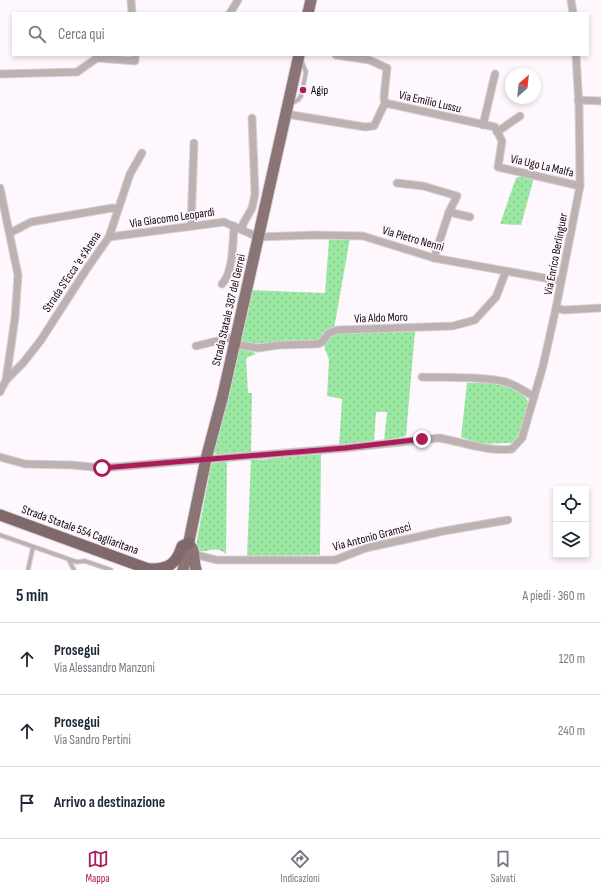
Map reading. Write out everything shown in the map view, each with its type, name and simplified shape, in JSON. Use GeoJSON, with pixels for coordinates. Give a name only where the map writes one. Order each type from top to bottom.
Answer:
{"type":"FeatureCollection","features":[{"type":"Feature","properties":{"kind":"highway","name":"Strada Statale 554 Cagliaritana"},"geometry":{"type":"LineString","coordinates":[[0,515],[150,569]]}},
{"type":"Feature","properties":{"kind":"highway","name":"Strada Statale 554 Cagliaritana"},"geometry":{"type":"LineString","coordinates":[[0,522],[128,570]]}},
{"type":"Feature","properties":{"kind":"highway"},"geometry":{"type":"LineString","coordinates":[[150,569],[157,570],[170,566],[177,561],[182,546],[189,543]]}},
{"type":"Feature","properties":{"kind":"main road"},"geometry":{"type":"LineString","coordinates":[[308,12],[311,0]]}},
{"type":"Feature","properties":{"kind":"main road","name":"Strada Statale 387 del Gerrei"},"geometry":{"type":"LineString","coordinates":[[183,570],[206,460],[235,342],[299,56]]}},
{"type":"Feature","properties":{"kind":"main road"},"geometry":{"type":"LineString","coordinates":[[189,543],[193,550],[193,562],[196,570]]}},
{"type":"Feature","properties":{"kind":"street"},"geometry":{"type":"LineString","coordinates":[[131,0],[132,12]]}},
{"type":"Feature","properties":{"kind":"street"},"geometry":{"type":"LineString","coordinates":[[231,12],[238,0]]}},
{"type":"Feature","properties":{"kind":"street"},"geometry":{"type":"LineString","coordinates":[[571,0],[573,12]]}},
{"type":"Feature","properties":{"kind":"street"},"geometry":{"type":"LineString","coordinates":[[0,74],[76,72],[97,58],[135,61],[135,56]]}},
{"type":"Feature","properties":{"kind":"street"},"geometry":{"type":"LineString","coordinates":[[342,56],[368,60],[387,68],[384,97],[385,103]]}},
{"type":"Feature","properties":{"kind":"street","name":"Via Enrico Berlinguer"},"geometry":{"type":"LineString","coordinates":[[206,460],[337,449],[439,438],[487,448],[502,450],[512,449],[522,438],[543,366],[580,186],[576,56]]}},
{"type":"Feature","properties":{"kind":"street"},"geometry":{"type":"LineString","coordinates":[[483,125],[495,74]]}},
{"type":"Feature","properties":{"kind":"street"},"geometry":{"type":"LineString","coordinates":[[578,100],[601,101]]}},
{"type":"Feature","properties":{"kind":"street","name":"Via Emilio Lussu"},"geometry":{"type":"LineString","coordinates":[[287,110],[365,127],[374,126],[385,103],[494,127],[497,132]]}},
{"type":"Feature","properties":{"kind":"street"},"geometry":{"type":"LineString","coordinates":[[497,132],[520,116]]}},
{"type":"Feature","properties":{"kind":"street"},"geometry":{"type":"LineString","coordinates":[[242,230],[243,224],[252,208],[255,194],[252,118]]}},
{"type":"Feature","properties":{"kind":"street","name":"Via Ugo La Malfa"},"geometry":{"type":"LineString","coordinates":[[497,132],[502,141],[498,167],[580,186]]}},
{"type":"Feature","properties":{"kind":"street"},"geometry":{"type":"LineString","coordinates":[[191,226],[194,143]]}},
{"type":"Feature","properties":{"kind":"street","name":"Strada S'Ecca 'e s'Arena"},"geometry":{"type":"LineString","coordinates":[[0,392],[6,380],[23,363],[41,340],[109,237],[130,174],[142,153]]}},
{"type":"Feature","properties":{"kind":"street"},"geometry":{"type":"LineString","coordinates":[[396,183],[423,186],[456,196],[449,212],[434,258]]}},
{"type":"Feature","properties":{"kind":"street"},"geometry":{"type":"LineString","coordinates":[[0,188],[18,276],[15,318],[6,380]]}},
{"type":"Feature","properties":{"kind":"street"},"geometry":{"type":"LineString","coordinates":[[10,232],[31,222],[112,208],[118,209]]}},
{"type":"Feature","properties":{"kind":"street"},"geometry":{"type":"LineString","coordinates":[[449,212],[470,217]]}},
{"type":"Feature","properties":{"kind":"street","name":"Via Giacomo Leopardi"},"geometry":{"type":"LineString","coordinates":[[109,237],[224,222],[258,238]]}},
{"type":"Feature","properties":{"kind":"street"},"geometry":{"type":"LineString","coordinates":[[222,284],[225,281],[229,271],[234,226]]}},
{"type":"Feature","properties":{"kind":"street","name":"Via Pietro Nenni"},"geometry":{"type":"LineString","coordinates":[[258,238],[363,236],[434,258],[561,281]]}},
{"type":"Feature","properties":{"kind":"street","name":"Via Aldo Moro"},"geometry":{"type":"LineString","coordinates":[[196,346],[229,338],[235,342],[258,348],[280,345],[318,344],[322,342],[329,333],[338,330],[453,326],[475,320],[496,297],[506,271]]}},
{"type":"Feature","properties":{"kind":"street"},"geometry":{"type":"LineString","coordinates":[[556,308],[564,310],[601,308]]}},
{"type":"Feature","properties":{"kind":"street"},"geometry":{"type":"LineString","coordinates":[[422,377],[465,378],[506,382],[521,388],[534,397]]}},
{"type":"Feature","properties":{"kind":"street"},"geometry":{"type":"LineString","coordinates":[[0,457],[25,464],[102,468],[206,460]]}},
{"type":"Feature","properties":{"kind":"street","name":"Via Antonio Gramsci"},"geometry":{"type":"LineString","coordinates":[[193,554],[217,560],[335,560],[366,548],[444,531],[508,520]]}},
{"type":"Feature","properties":{"kind":"lane"},"geometry":{"type":"LineString","coordinates":[[0,535],[69,560],[77,562],[86,561],[111,570]]}},
{"type":"Feature","properties":{"kind":"lane"},"geometry":{"type":"LineString","coordinates":[[28,570],[33,547]]}},
{"type":"Feature","properties":{"kind":"lane"},"geometry":{"type":"LineString","coordinates":[[69,560],[74,570]]}},
{"type":"Feature","properties":{"kind":"green space"},"geometry":{"type":"Polygon","coordinates":[[[522,176],[534,178],[521,225],[500,224],[516,178],[522,176]]]}},
{"type":"Feature","properties":{"kind":"green space"},"geometry":{"type":"Polygon","coordinates":[[[350,238],[334,329],[328,330],[318,340],[262,344],[238,341],[250,290],[325,293],[329,239],[350,238]]]}},
{"type":"Feature","properties":{"kind":"green space"},"geometry":{"type":"Polygon","coordinates":[[[415,331],[406,436],[384,441],[387,412],[376,412],[374,441],[339,445],[342,399],[327,396],[329,360],[324,346],[329,337],[334,334],[415,331]]]}},
{"type":"Feature","properties":{"kind":"green space"},"geometry":{"type":"Polygon","coordinates":[[[239,348],[252,351],[256,354],[246,358],[248,393],[252,393],[251,452],[217,455],[214,452],[215,445],[239,348]]]}},
{"type":"Feature","properties":{"kind":"green space"},"geometry":{"type":"Polygon","coordinates":[[[467,383],[492,383],[511,386],[525,396],[528,401],[521,432],[513,443],[479,444],[461,437],[467,383]]]}},
{"type":"Feature","properties":{"kind":"green space"},"geometry":{"type":"Polygon","coordinates":[[[321,454],[320,555],[247,556],[251,459],[262,460],[287,456],[321,454]]]}},
{"type":"Feature","properties":{"kind":"green space"},"geometry":{"type":"Polygon","coordinates":[[[227,460],[226,554],[215,549],[200,552],[196,551],[211,465],[213,461],[227,460]]]}},
{"type":"Feature","properties":{"kind":"place","name":"Agip"},"geometry":{"type":"Point","coordinates":[303,90]}},
{"type":"Feature","properties":{"kind":"route"},"geometry":{"type":"LineString","coordinates":[[102,468],[345,448],[422,439]]}}]}
